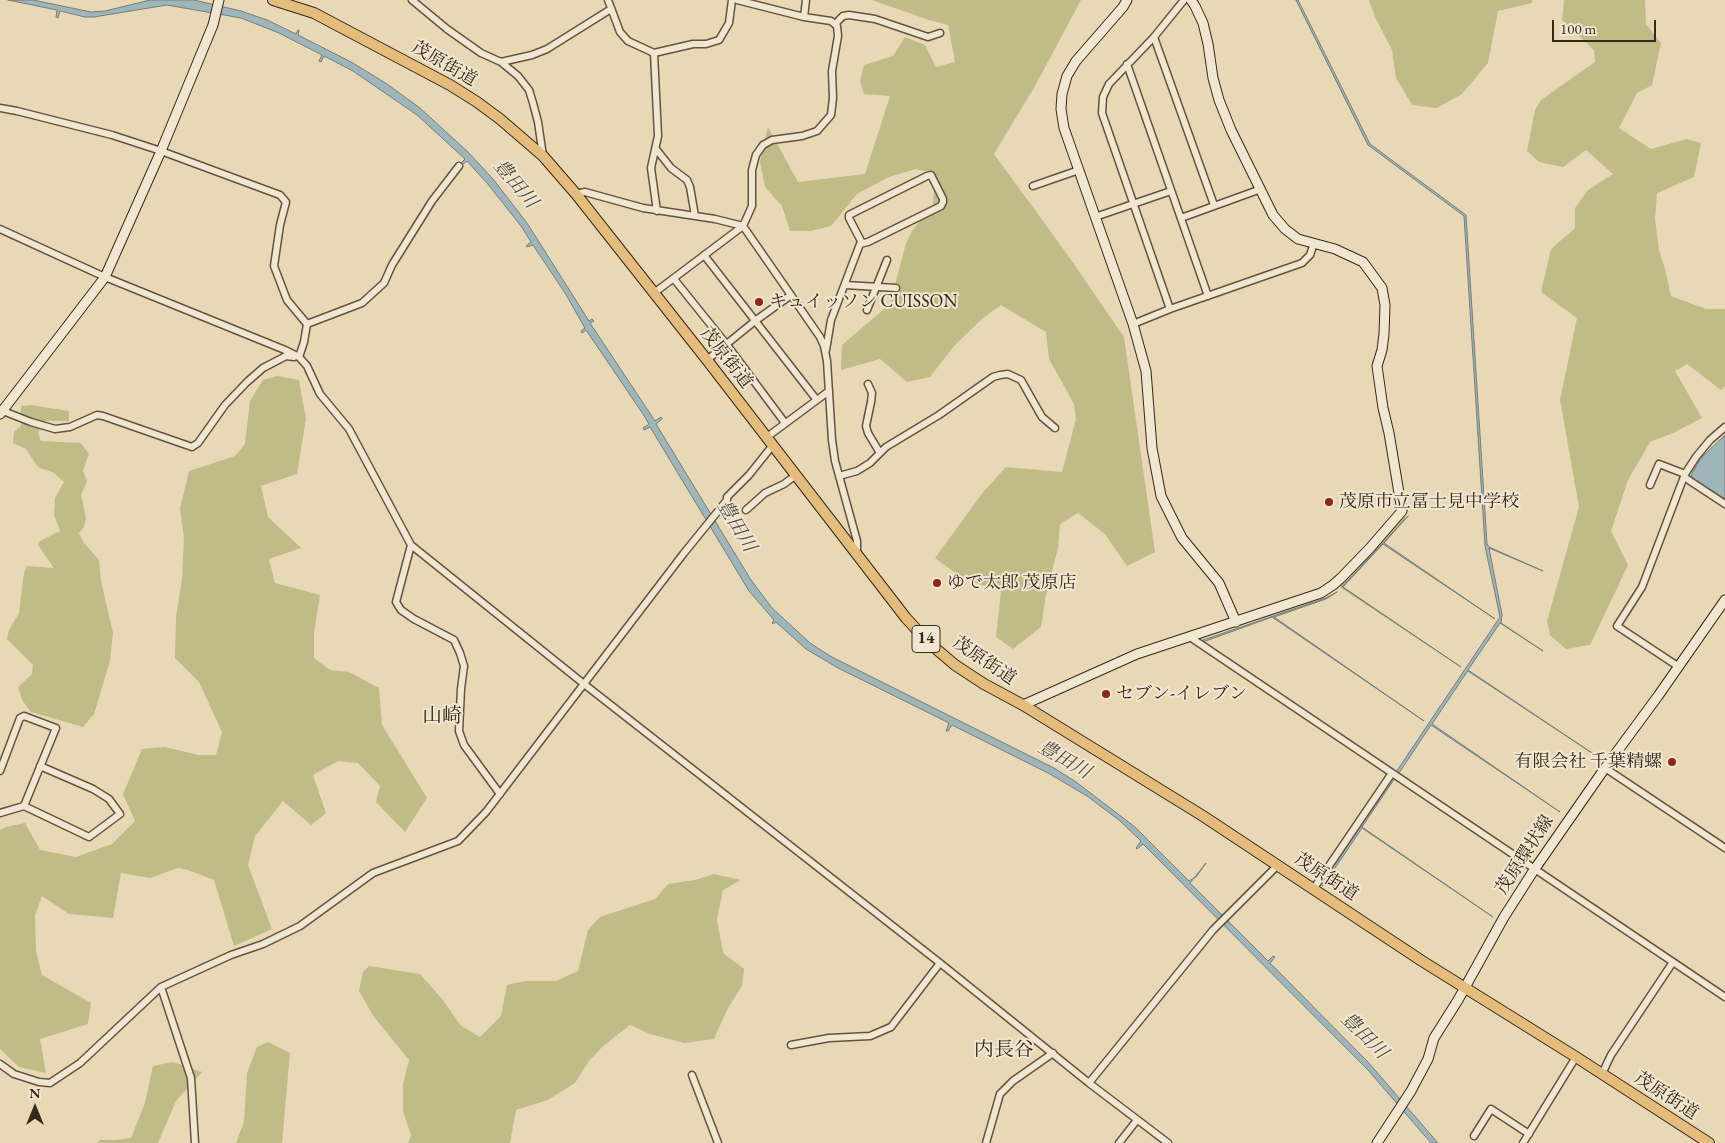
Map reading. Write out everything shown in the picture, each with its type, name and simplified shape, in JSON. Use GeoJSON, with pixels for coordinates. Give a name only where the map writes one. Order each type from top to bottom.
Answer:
{"type":"FeatureCollection","features":[{"type":"Feature","properties":{"kind":"main road","name":"茂原街道"},"geometry":{"type":"LineString","coordinates":[[273,0],[314,13],[443,81],[493,113],[543,156],[576,194],[707,360],[906,618],[928,642],[963,670],[1203,816],[1422,961],[1709,1143]]}},
{"type":"Feature","properties":{"kind":"street"},"geometry":{"type":"LineString","coordinates":[[219,0],[213,24],[161,151],[105,277],[1,412],[55,429],[70,427],[97,415],[103,416],[192,447],[198,444],[225,405],[263,368],[286,356],[299,358]]}},
{"type":"Feature","properties":{"kind":"street"},"geometry":{"type":"LineString","coordinates":[[412,0],[447,29],[481,53],[501,62],[512,70],[529,90],[538,122],[543,156]]}},
{"type":"Feature","properties":{"kind":"street"},"geometry":{"type":"LineString","coordinates":[[608,0],[620,32],[628,41],[654,53],[719,40],[729,23],[732,0]]}},
{"type":"Feature","properties":{"kind":"street"},"geometry":{"type":"LineString","coordinates":[[654,293],[743,226],[752,206],[752,170],[756,155],[763,145],[772,140],[802,136],[818,131],[831,115],[833,98],[832,71],[838,36],[837,26],[832,21],[804,17],[737,0]]}},
{"type":"Feature","properties":{"kind":"street"},"geometry":{"type":"LineString","coordinates":[[804,17],[806,0]]}},
{"type":"Feature","properties":{"kind":"street"},"geometry":{"type":"LineString","coordinates":[[1127,0],[1123,8],[1076,61],[1067,76],[1062,94],[1061,109],[1064,128],[1133,324],[1146,371],[1152,448],[1161,496],[1182,538],[1219,583],[1236,622]]}},
{"type":"Feature","properties":{"kind":"street"},"geometry":{"type":"LineString","coordinates":[[1170,309],[1102,113],[1103,97],[1109,84],[1154,37],[1184,0]]}},
{"type":"Feature","properties":{"kind":"street"},"geometry":{"type":"LineString","coordinates":[[1023,705],[1104,670],[1116,662],[1305,600],[1321,593],[1333,585],[1370,548],[1402,511],[1377,366],[1384,334],[1382,288],[1363,262],[1335,248],[1298,239],[1285,229],[1273,215],[1219,100],[1213,78],[1204,23],[1191,0]]}},
{"type":"Feature","properties":{"kind":"street"},"geometry":{"type":"LineString","coordinates":[[501,62],[532,55],[547,49],[611,9]]}},
{"type":"Feature","properties":{"kind":"street"},"geometry":{"type":"LineString","coordinates":[[835,24],[843,16],[850,15],[875,19],[928,37],[940,33]]}},
{"type":"Feature","properties":{"kind":"street"},"geometry":{"type":"LineString","coordinates":[[1154,37],[1214,205]]}},
{"type":"Feature","properties":{"kind":"street"},"geometry":{"type":"LineString","coordinates":[[654,53],[658,136],[652,175],[657,211]]}},
{"type":"Feature","properties":{"kind":"street"},"geometry":{"type":"LineString","coordinates":[[1127,64],[1208,296]]}},
{"type":"Feature","properties":{"kind":"street"},"geometry":{"type":"LineString","coordinates":[[0,108],[112,135],[280,195],[286,202],[280,225],[274,266],[287,300],[307,324],[299,358]]}},
{"type":"Feature","properties":{"kind":"street"},"geometry":{"type":"LineString","coordinates":[[656,149],[671,168],[687,180],[695,216]]}},
{"type":"Feature","properties":{"kind":"street"},"geometry":{"type":"LineString","coordinates":[[307,324],[362,303],[384,283],[392,265],[432,201],[459,166]]}},
{"type":"Feature","properties":{"kind":"street"},"geometry":{"type":"LineString","coordinates":[[1033,186],[1079,170]]}},
{"type":"Feature","properties":{"kind":"street"},"geometry":{"type":"LineString","coordinates":[[857,554],[858,541],[835,461],[832,440],[826,353],[831,320],[860,244],[862,244],[941,206],[943,199],[931,175],[849,215],[848,218],[862,244]]}},
{"type":"Feature","properties":{"kind":"street"},"geometry":{"type":"LineString","coordinates":[[1181,218],[1261,189]]}},
{"type":"Feature","properties":{"kind":"street"},"geometry":{"type":"LineString","coordinates":[[1096,217],[1171,191]]}},
{"type":"Feature","properties":{"kind":"street"},"geometry":{"type":"LineString","coordinates":[[576,194],[585,192],[657,211],[695,216],[743,226],[820,337],[826,353]]}},
{"type":"Feature","properties":{"kind":"street"},"geometry":{"type":"LineString","coordinates":[[0,229],[105,277],[285,350],[299,358],[307,366],[320,394],[349,429],[411,545],[1089,1083],[1168,1143]]}},
{"type":"Feature","properties":{"kind":"street"},"geometry":{"type":"LineString","coordinates":[[1133,324],[1170,309],[1302,263],[1310,255],[1314,242]]}},
{"type":"Feature","properties":{"kind":"street"},"geometry":{"type":"LineString","coordinates":[[704,255],[816,399]]}},
{"type":"Feature","properties":{"kind":"street"},"geometry":{"type":"LineString","coordinates":[[867,310],[887,260]]}},
{"type":"Feature","properties":{"kind":"street"},"geometry":{"type":"LineString","coordinates":[[674,278],[786,423]]}},
{"type":"Feature","properties":{"kind":"street"},"geometry":{"type":"LineString","coordinates":[[844,284],[896,288]]}},
{"type":"Feature","properties":{"kind":"street"},"geometry":{"type":"LineString","coordinates":[[707,360],[791,295]]}},
{"type":"Feature","properties":{"kind":"street"},"geometry":{"type":"LineString","coordinates":[[839,476],[857,471],[870,463],[886,447],[939,415],[993,377],[1000,375],[1008,374],[1021,380],[1042,417],[1056,428]]}},
{"type":"Feature","properties":{"kind":"street"},"geometry":{"type":"LineString","coordinates":[[868,384],[872,393],[866,426],[880,453]]}},
{"type":"Feature","properties":{"kind":"street"},"geometry":{"type":"LineString","coordinates":[[0,1064],[14,1074],[38,1082],[50,1083],[80,1063],[161,988],[300,926],[372,873],[458,841],[486,812],[727,497],[749,475],[770,441],[786,423],[829,391]]}},
{"type":"Feature","properties":{"kind":"street"},"geometry":{"type":"LineString","coordinates":[[1678,666],[1617,626],[1642,587],[1684,476],[1710,440],[1725,428]]}},
{"type":"Feature","properties":{"kind":"street"},"geometry":{"type":"LineString","coordinates":[[1650,485],[1659,464],[1684,476],[1725,504]]}},
{"type":"Feature","properties":{"kind":"street"},"geometry":{"type":"LineString","coordinates":[[746,510],[765,493],[784,484],[796,475]]}},
{"type":"Feature","properties":{"kind":"street"},"geometry":{"type":"LineString","coordinates":[[411,545],[396,602],[401,610],[414,619],[454,640],[464,666],[459,731],[464,745],[500,794]]}},
{"type":"Feature","properties":{"kind":"street","name":"茂原環状線"},"geometry":{"type":"LineString","coordinates":[[1376,1143],[1410,1092],[1428,1059],[1434,1038],[1504,917],[1534,870],[1725,600]]}},
{"type":"Feature","properties":{"kind":"street"},"geometry":{"type":"LineString","coordinates":[[1190,637],[1725,997]]}},
{"type":"Feature","properties":{"kind":"street"},"geometry":{"type":"LineString","coordinates":[[0,770],[20,718],[24,716],[56,728],[24,806]]}},
{"type":"Feature","properties":{"kind":"street"},"geometry":{"type":"LineString","coordinates":[[0,813],[24,806],[89,837],[120,814],[109,799],[93,789],[40,766]]}},
{"type":"Feature","properties":{"kind":"street"},"geometry":{"type":"LineString","coordinates":[[1605,768],[1725,848]]}},
{"type":"Feature","properties":{"kind":"street"},"geometry":{"type":"LineString","coordinates":[[1314,888],[1392,774]]}},
{"type":"Feature","properties":{"kind":"street"},"geometry":{"type":"LineString","coordinates":[[1089,1083],[1213,930],[1278,865]]}},
{"type":"Feature","properties":{"kind":"street"},"geometry":{"type":"LineString","coordinates":[[1602,1074],[1611,1055],[1673,962]]}},
{"type":"Feature","properties":{"kind":"street"},"geometry":{"type":"LineString","coordinates":[[791,1045],[829,1038],[870,1036],[891,1027],[940,963]]}},
{"type":"Feature","properties":{"kind":"street"},"geometry":{"type":"LineString","coordinates":[[161,988],[168,1004],[191,1078],[195,1143]]}},
{"type":"Feature","properties":{"kind":"street"},"geometry":{"type":"LineString","coordinates":[[986,1143],[1000,1094],[1013,1081],[1053,1053]]}},
{"type":"Feature","properties":{"kind":"street"},"geometry":{"type":"LineString","coordinates":[[1523,1143],[1576,1057]]}},
{"type":"Feature","properties":{"kind":"street"},"geometry":{"type":"LineString","coordinates":[[692,1075],[718,1143]]}},
{"type":"Feature","properties":{"kind":"street"},"geometry":{"type":"LineString","coordinates":[[1474,1136],[1492,1109],[1529,1134]]}},
{"type":"Feature","properties":{"kind":"street"},"geometry":{"type":"LineString","coordinates":[[1119,1143],[1137,1120]]}},
{"type":"Feature","properties":{"kind":"shaded area"},"geometry":{"type":"Polygon","coordinates":[[[872,0],[1081,0],[1035,86],[994,154],[1067,254],[1124,337],[1155,552],[1127,566],[1105,534],[1078,513],[1060,524],[1058,548],[1046,595],[1041,627],[1013,649],[996,637],[1001,592],[962,578],[935,558],[984,491],[1006,467],[1062,472],[1076,419],[1074,404],[1049,359],[1046,332],[1001,305],[983,318],[954,346],[930,377],[907,382],[880,359],[841,370],[842,345],[890,304],[906,243],[912,231],[933,205],[932,173],[916,169],[889,177],[857,194],[831,226],[811,231],[790,231],[782,206],[765,187],[760,162],[768,127],[798,182],[865,174],[890,96],[864,94],[860,81],[864,65],[893,56],[905,37],[925,45],[936,67],[955,62],[948,25],[872,0]]]}},
{"type":"Feature","properties":{"kind":"shaded area"},"geometry":{"type":"Polygon","coordinates":[[[1369,0],[1532,0],[1532,3],[1498,11],[1488,63],[1462,94],[1437,108],[1412,105],[1396,78],[1392,50],[1375,17],[1369,0]]]}},
{"type":"Feature","properties":{"kind":"shaded area"},"geometry":{"type":"Polygon","coordinates":[[[1564,0],[1645,0],[1646,24],[1661,43],[1652,85],[1637,93],[1619,128],[1651,149],[1687,139],[1701,143],[1694,177],[1657,193],[1655,219],[1659,250],[1671,296],[1706,309],[1725,309],[1725,386],[1721,390],[1687,364],[1675,371],[1702,418],[1650,442],[1628,480],[1611,531],[1628,565],[1590,645],[1566,649],[1550,635],[1547,621],[1579,507],[1560,400],[1577,318],[1541,292],[1551,249],[1575,228],[1575,208],[1588,190],[1613,174],[1586,150],[1563,167],[1539,162],[1527,151],[1535,110],[1541,100],[1595,62],[1594,50],[1562,20],[1564,0]]]}},
{"type":"Feature","properties":{"kind":"shaded area"},"geometry":{"type":"Polygon","coordinates":[[[277,376],[299,380],[306,419],[297,474],[261,486],[268,517],[301,548],[269,559],[275,583],[320,595],[314,633],[314,658],[330,670],[349,672],[379,688],[382,725],[427,798],[405,832],[376,802],[380,786],[358,763],[338,761],[313,775],[326,813],[311,825],[283,801],[255,836],[248,865],[272,929],[234,946],[214,880],[188,870],[178,868],[150,878],[121,873],[113,918],[69,914],[42,896],[35,915],[36,951],[42,975],[91,1003],[88,1024],[40,1039],[46,1073],[19,1067],[0,1049],[0,830],[25,823],[40,850],[76,857],[112,844],[135,821],[123,794],[142,749],[165,747],[198,755],[216,755],[222,732],[199,682],[175,658],[176,617],[182,579],[184,538],[180,509],[189,471],[235,456],[245,444],[250,401],[263,380],[277,376]]]}},
{"type":"Feature","properties":{"kind":"shaded area"},"geometry":{"type":"Polygon","coordinates":[[[30,405],[69,411],[69,421],[45,421],[38,433],[41,441],[81,443],[89,454],[83,471],[87,481],[81,495],[86,518],[84,527],[79,533],[84,543],[99,560],[101,581],[113,633],[110,661],[94,714],[83,727],[31,712],[22,700],[18,687],[32,674],[33,665],[7,639],[9,630],[19,613],[24,573],[27,566],[54,568],[38,545],[40,541],[60,531],[54,515],[55,498],[64,482],[54,473],[38,467],[26,449],[13,443],[14,432],[21,426],[21,406],[30,405]]]}},
{"type":"Feature","properties":{"kind":"shaded area"},"geometry":{"type":"Polygon","coordinates":[[[1408,516],[1342,587],[1460,668],[1340,587],[1339,584],[1403,517],[1408,516]]]}},
{"type":"Feature","properties":{"kind":"shaded area"},"geometry":{"type":"Polygon","coordinates":[[[714,874],[741,880],[723,890],[717,919],[723,953],[744,969],[742,986],[728,1008],[714,1039],[684,1043],[650,1034],[630,1025],[603,1046],[589,1061],[575,1083],[548,1100],[516,1110],[510,1143],[408,1143],[411,1135],[403,1111],[403,1084],[409,1060],[374,1017],[359,991],[363,972],[369,966],[420,974],[443,1000],[460,1025],[480,1037],[501,1016],[507,985],[525,981],[556,981],[578,971],[588,930],[600,917],[655,899],[668,884],[695,880],[714,874]]]}},
{"type":"Feature","properties":{"kind":"shaded area"},"geometry":{"type":"Polygon","coordinates":[[[268,1042],[290,1053],[282,1143],[236,1143],[244,1122],[247,1073],[257,1047],[268,1042]]]}},
{"type":"Feature","properties":{"kind":"shaded area"},"geometry":{"type":"Polygon","coordinates":[[[173,1062],[202,1072],[176,1101],[158,1143],[97,1143],[100,1140],[131,1138],[145,1103],[153,1066],[173,1062]]]}},
{"type":"Feature","properties":{"kind":"water"},"geometry":{"type":"Polygon","coordinates":[[[8,0],[33,0],[91,12],[105,11],[150,0],[194,0],[241,11],[267,20],[296,34],[299,30],[298,35],[353,63],[387,84],[420,108],[468,152],[493,179],[527,223],[589,321],[592,319],[594,321],[590,323],[655,421],[661,417],[662,419],[656,424],[751,580],[772,608],[810,643],[830,656],[1054,768],[1076,782],[1135,827],[1189,881],[1194,878],[1190,883],[1268,961],[1273,956],[1275,957],[1270,963],[1368,1062],[1438,1143],[1431,1143],[1368,1070],[1143,844],[1136,848],[1141,841],[1119,820],[1087,796],[1048,773],[952,725],[946,731],[949,723],[838,668],[806,649],[776,622],[772,623],[774,620],[749,591],[650,427],[644,430],[643,428],[649,424],[643,414],[586,330],[582,333],[581,331],[585,328],[565,293],[533,245],[526,246],[531,242],[521,226],[467,161],[462,165],[461,163],[465,159],[417,115],[353,71],[324,56],[321,62],[319,61],[322,55],[279,33],[241,18],[167,5],[94,17],[85,17],[60,11],[58,18],[56,17],[57,10],[8,0]]]}},
{"type":"Feature","properties":{"kind":"water"},"geometry":{"type":"Polygon","coordinates":[[[1296,0],[1298,0],[1370,144],[1466,215],[1487,544],[1489,547],[1543,571],[1489,548],[1502,615],[1501,623],[1543,651],[1500,623],[1468,670],[1601,759],[1467,672],[1432,724],[1560,812],[1431,725],[1399,773],[1416,785],[1395,778],[1362,827],[1493,917],[1362,828],[1323,886],[1321,884],[1500,617],[1485,546],[1464,216],[1368,145],[1296,0]]]}},
{"type":"Feature","properties":{"kind":"water"},"geometry":{"type":"Polygon","coordinates":[[[1725,435],[1725,500],[1694,480],[1691,475],[1701,458],[1725,435]]]}},
{"type":"Feature","properties":{"kind":"water"},"geometry":{"type":"Polygon","coordinates":[[[1408,516],[1384,543],[1495,619],[1383,544],[1343,587],[1461,667],[1342,587],[1408,516]]]}},
{"type":"Feature","properties":{"kind":"water"},"geometry":{"type":"Polygon","coordinates":[[[1337,592],[1326,599],[1274,617],[1424,721],[1272,617],[1203,642],[1390,768],[1202,642],[1203,640],[1326,598],[1337,592]]]}},
{"type":"Feature","properties":{"kind":"place","name":"キュイッソン CUISSON"},"geometry":{"type":"Point","coordinates":[759,302]}},
{"type":"Feature","properties":{"kind":"place","name":"茂原市立冨士見中学校"},"geometry":{"type":"Point","coordinates":[1329,502]}},
{"type":"Feature","properties":{"kind":"place","name":"ゆで太郎 茂原店"},"geometry":{"type":"Point","coordinates":[937,583]}},
{"type":"Feature","properties":{"kind":"place","name":"セブン-イレブン"},"geometry":{"type":"Point","coordinates":[1106,694]}},
{"type":"Feature","properties":{"kind":"place","name":"有限会社 千葉精螺"},"geometry":{"type":"Point","coordinates":[1672,762]}},
{"type":"Feature","properties":{"kind":"district","name":"山崎"},"geometry":{"type":"Point","coordinates":[442,717]}},
{"type":"Feature","properties":{"kind":"district","name":"内長谷"},"geometry":{"type":"Point","coordinates":[1004,1051]}},
{"type":"Feature","properties":{"kind":"water label","name":"豊田川"},"geometry":{"type":"Point","coordinates":[515,184]}},
{"type":"Feature","properties":{"kind":"water label","name":"豊田川"},"geometry":{"type":"Point","coordinates":[736,526]}},
{"type":"Feature","properties":{"kind":"water label","name":"豊田川"},"geometry":{"type":"Point","coordinates":[1064,760]}},
{"type":"Feature","properties":{"kind":"water label","name":"豊田川"},"geometry":{"type":"Point","coordinates":[1364,1036]}}]}
